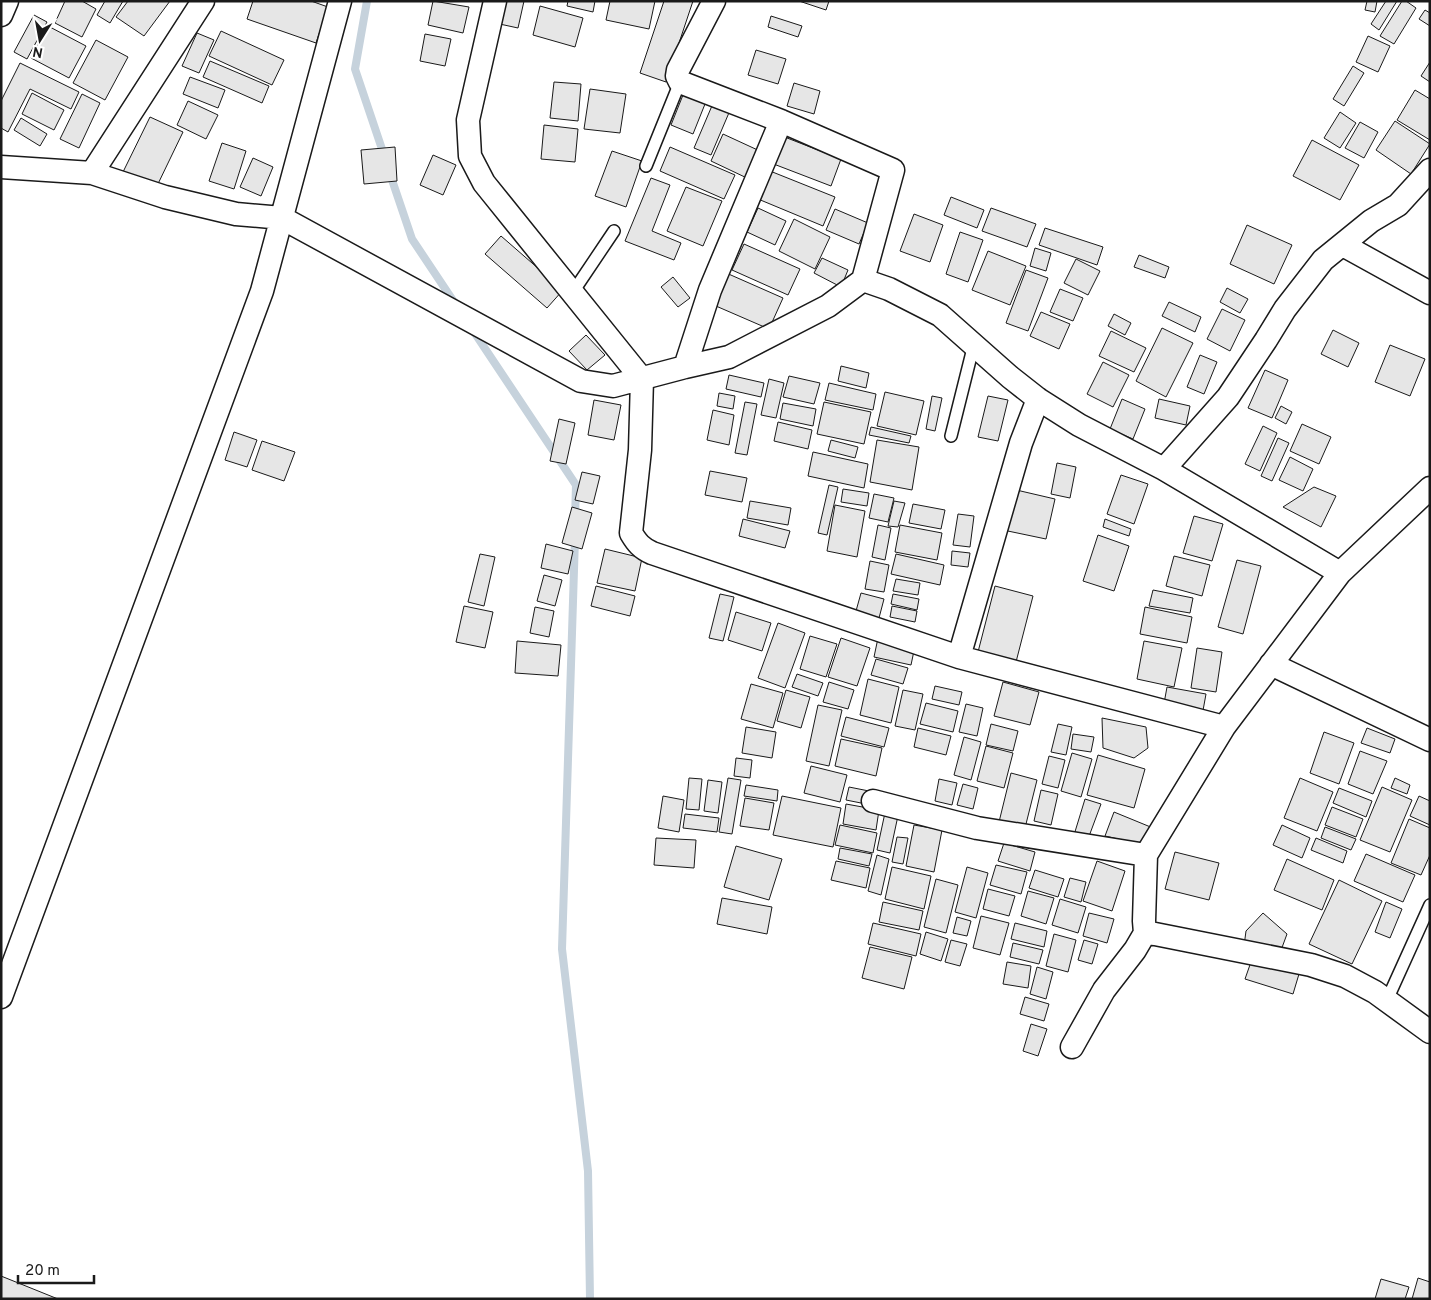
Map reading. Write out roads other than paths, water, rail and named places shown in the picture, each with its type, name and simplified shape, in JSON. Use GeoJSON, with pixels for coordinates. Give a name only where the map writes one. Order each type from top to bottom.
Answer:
{"type":"FeatureCollection","features":[{"type":"Feature","properties":{"kind":"street"},"geometry":{"type":"LineString","coordinates":[[1,15],[7,1]]}},
{"type":"Feature","properties":{"kind":"street"},"geometry":{"type":"LineString","coordinates":[[92,173],[203,1]]}},
{"type":"Feature","properties":{"kind":"street"},"geometry":{"type":"LineString","coordinates":[[1,998],[262,291],[340,1]]}},
{"type":"Feature","properties":{"kind":"street"},"geometry":{"type":"LineString","coordinates":[[495,1],[468,120],[470,156],[484,183],[642,379],[640,450],[631,533],[642,549],[959,657],[1224,727]]}},
{"type":"Feature","properties":{"kind":"street"},"geometry":{"type":"LineString","coordinates":[[1,167],[92,173],[174,200],[236,214],[282,218],[581,381],[613,386],[685,367],[729,358],[828,306],[862,280],[893,170],[781,121],[680,82],[677,76],[678,70],[714,1]]}},
{"type":"Feature","properties":{"kind":"street"},"geometry":{"type":"LineString","coordinates":[[685,367],[710,290],[781,121]]}},
{"type":"Feature","properties":{"kind":"street"},"geometry":{"type":"LineString","coordinates":[[1164,469],[1228,397],[1298,290],[1323,260],[1371,221],[1398,205],[1430,170]]}},
{"type":"Feature","properties":{"kind":"street"},"geometry":{"type":"LineString","coordinates":[[1343,245],[1430,294]]}},
{"type":"Feature","properties":{"kind":"street"},"geometry":{"type":"LineString","coordinates":[[862,280],[889,288],[940,315],[1010,377],[1079,425],[1164,469],[1340,573]]}},
{"type":"Feature","properties":{"kind":"street"},"geometry":{"type":"LineString","coordinates":[[959,657],[1018,452],[1038,398]]}},
{"type":"Feature","properties":{"kind":"street"},"geometry":{"type":"LineString","coordinates":[[1072,1048],[1104,990],[1135,950],[1145,933],[1146,855],[1224,727],[1340,573],[1430,488]]}},
{"type":"Feature","properties":{"kind":"street"},"geometry":{"type":"LineString","coordinates":[[1271,664],[1430,740]]}},
{"type":"Feature","properties":{"kind":"street"},"geometry":{"type":"LineString","coordinates":[[873,801],[977,828],[1146,855]]}},
{"type":"Feature","properties":{"kind":"street"},"geometry":{"type":"LineString","coordinates":[[1145,933],[1311,965],[1345,976],[1375,992],[1430,1032]]}},
{"type":"Feature","properties":{"kind":"lane"},"geometry":{"type":"LineString","coordinates":[[646,166],[680,82]]}},
{"type":"Feature","properties":{"kind":"lane"},"geometry":{"type":"LineString","coordinates":[[573,292],[614,231]]}},
{"type":"Feature","properties":{"kind":"lane"},"geometry":{"type":"LineString","coordinates":[[951,436],[974,344]]}},
{"type":"Feature","properties":{"kind":"lane"},"geometry":{"type":"LineString","coordinates":[[1387,1000],[1430,905]]}},
{"type":"Feature","properties":{"kind":"waterway"},"geometry":{"type":"LineString","coordinates":[[367,1],[355,69],[385,158]]}},
{"type":"Feature","properties":{"kind":"waterway"},"geometry":{"type":"LineString","coordinates":[[390,174],[412,239],[456,305]]}},
{"type":"Feature","properties":{"kind":"waterway"},"geometry":{"type":"LineString","coordinates":[[472,329],[576,485],[575,519]]}},
{"type":"Feature","properties":{"kind":"waterway"},"geometry":{"type":"LineString","coordinates":[[575,538],[562,949],[588,1171],[590,1299]]}}]}
